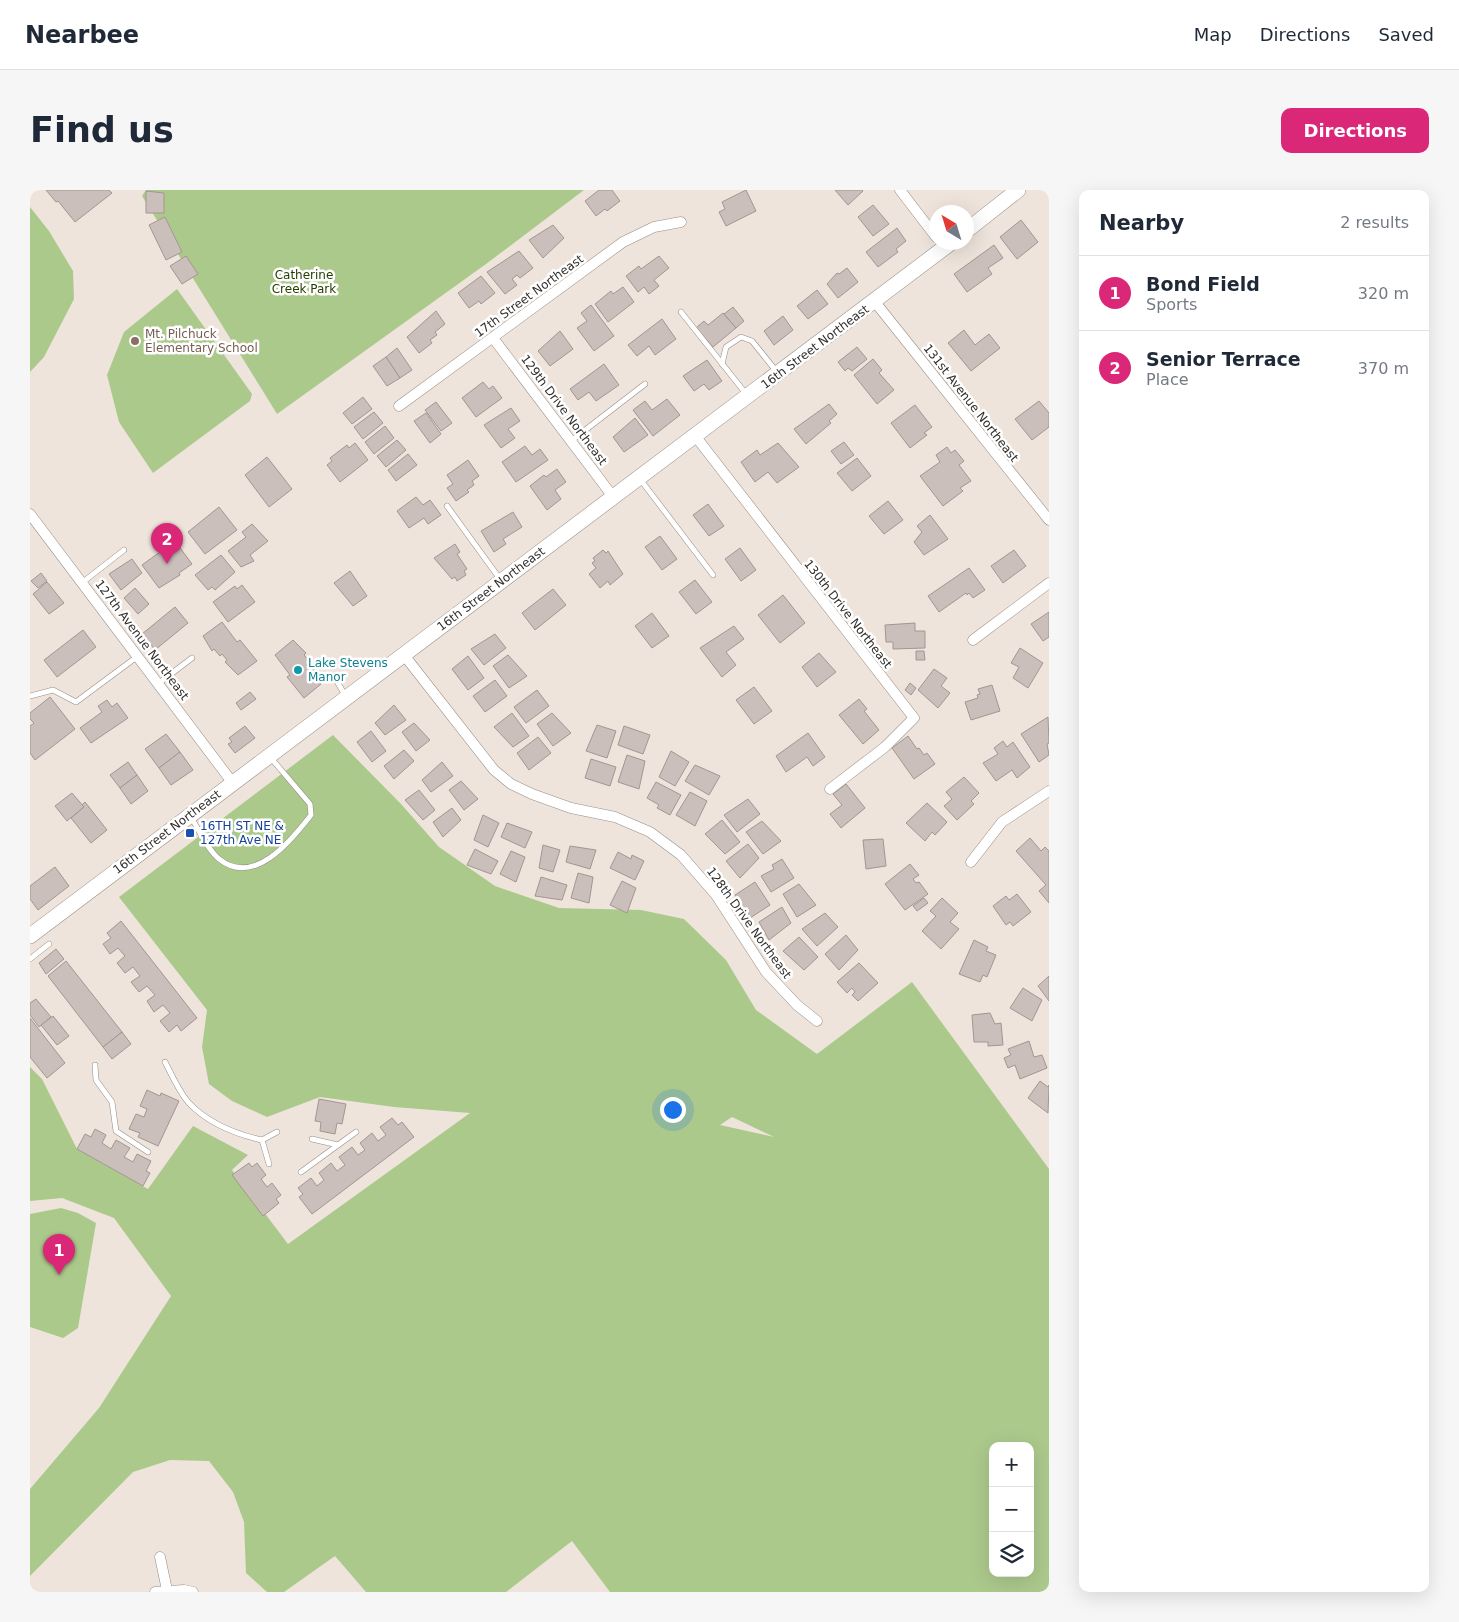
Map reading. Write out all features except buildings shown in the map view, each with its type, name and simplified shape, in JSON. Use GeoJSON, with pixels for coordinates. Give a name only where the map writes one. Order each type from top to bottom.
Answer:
{"type":"FeatureCollection","features":[{"type":"Feature","properties":{"kind":"street"},"geometry":{"type":"LineString","coordinates":[[900,190],[929,225]]}},
{"type":"Feature","properties":{"kind":"street"},"geometry":{"type":"LineString","coordinates":[[974,225],[1018,190]]}},
{"type":"Feature","properties":{"kind":"street","name":"17th Street Northeast"},"geometry":{"type":"LineString","coordinates":[[399,406],[624,242],[654,227],[681,222]]}},
{"type":"Feature","properties":{"kind":"street","name":"16th Street Northeast"},"geometry":{"type":"LineString","coordinates":[[30,936],[232,782],[875,302],[936,250]]}},
{"type":"Feature","properties":{"kind":"street","name":"131st Avenue Northeast"},"geometry":{"type":"LineString","coordinates":[[875,302],[1049,520]]}},
{"type":"Feature","properties":{"kind":"street","name":"129th Drive Northeast"},"geometry":{"type":"LineString","coordinates":[[493,338],[614,498]]}},
{"type":"Feature","properties":{"kind":"street","name":"130th Drive Northeast"},"geometry":{"type":"LineString","coordinates":[[696,437],[914,718],[885,747],[830,789]]}},
{"type":"Feature","properties":{"kind":"street","name":"127th Avenue Northeast"},"geometry":{"type":"LineString","coordinates":[[30,514],[232,782]]}},
{"type":"Feature","properties":{"kind":"street"},"geometry":{"type":"LineString","coordinates":[[973,640],[1049,582]]}},
{"type":"Feature","properties":{"kind":"street","name":"128th Drive Northeast"},"geometry":{"type":"LineString","coordinates":[[404,654],[494,770],[511,784],[571,808],[615,817],[650,832],[681,854],[716,895],[766,972],[797,1005],[817,1021]]}},
{"type":"Feature","properties":{"kind":"street"},"geometry":{"type":"LineString","coordinates":[[971,862],[1002,822],[1049,792]]}},
{"type":"Feature","properties":{"kind":"street"},"geometry":{"type":"LineString","coordinates":[[160,1557],[167,1590]]}},
{"type":"Feature","properties":{"kind":"street"},"geometry":{"type":"LineString","coordinates":[[155,1592],[167,1590],[193,1592]]}},
{"type":"Feature","properties":{"kind":"lane"},"geometry":{"type":"LineString","coordinates":[[681,312],[749,397]]}},
{"type":"Feature","properties":{"kind":"lane"},"geometry":{"type":"LineString","coordinates":[[722,364],[726,347],[741,337],[752,341],[779,374]]}},
{"type":"Feature","properties":{"kind":"lane"},"geometry":{"type":"LineString","coordinates":[[571,441],[645,384]]}},
{"type":"Feature","properties":{"kind":"lane"},"geometry":{"type":"LineString","coordinates":[[640,479],[714,575]]}},
{"type":"Feature","properties":{"kind":"lane"},"geometry":{"type":"LineString","coordinates":[[447,506],[502,582]]}},
{"type":"Feature","properties":{"kind":"lane"},"geometry":{"type":"LineString","coordinates":[[83,582],[124,550]]}},
{"type":"Feature","properties":{"kind":"lane"},"geometry":{"type":"LineString","coordinates":[[30,696],[53,690],[76,702],[138,656]]}},
{"type":"Feature","properties":{"kind":"lane"},"geometry":{"type":"LineString","coordinates":[[159,683],[192,658]]}},
{"type":"Feature","properties":{"kind":"lane"},"geometry":{"type":"LineString","coordinates":[[335,678],[346,698]]}},
{"type":"Feature","properties":{"kind":"lane"},"geometry":{"type":"LineString","coordinates":[[190,815],[218,858],[234,868],[249,867],[274,857],[293,838],[310,815],[310,804],[269,755]]}},
{"type":"Feature","properties":{"kind":"lane"},"geometry":{"type":"LineString","coordinates":[[30,959],[49,944]]}},
{"type":"Feature","properties":{"kind":"lane"},"geometry":{"type":"LineString","coordinates":[[165,1062],[188,1102],[203,1114],[241,1135],[262,1140],[278,1132]]}},
{"type":"Feature","properties":{"kind":"lane"},"geometry":{"type":"LineString","coordinates":[[95,1065],[96,1080],[112,1102],[116,1131],[148,1152]]}},
{"type":"Feature","properties":{"kind":"lane"},"geometry":{"type":"LineString","coordinates":[[302,1172],[356,1132]]}},
{"type":"Feature","properties":{"kind":"lane"},"geometry":{"type":"LineString","coordinates":[[312,1139],[338,1145]]}},
{"type":"Feature","properties":{"kind":"lane"},"geometry":{"type":"LineString","coordinates":[[262,1140],[269,1164]]}},
{"type":"Feature","properties":{"kind":"green space","name":"Catherine Creek Park"},"geometry":{"type":"Polygon","coordinates":[[[146,190],[584,190],[486,264],[277,414],[142,196],[146,190]]]}},
{"type":"Feature","properties":{"kind":"green space"},"geometry":{"type":"Polygon","coordinates":[[[30,207],[49,231],[73,271],[74,299],[44,357],[30,372],[30,207]]]}},
{"type":"Feature","properties":{"kind":"green space"},"geometry":{"type":"Polygon","coordinates":[[[177,289],[252,394],[250,401],[153,473],[119,422],[107,375],[124,332],[177,289]]]}},
{"type":"Feature","properties":{"kind":"green space"},"geometry":{"type":"Polygon","coordinates":[[[333,735],[401,804],[439,847],[495,886],[559,908],[641,910],[684,919],[726,960],[756,1010],[817,1054],[912,982],[1049,1169],[1049,1592],[610,1592],[572,1541],[506,1592],[366,1592],[335,1556],[284,1592],[267,1592],[246,1573],[244,1522],[233,1492],[209,1461],[170,1460],[133,1472],[30,1576],[30,1489],[99,1408],[171,1296],[114,1218],[62,1198],[30,1201],[30,1067],[42,1079],[77,1149],[148,1189],[193,1126],[248,1155],[232,1170],[288,1244],[470,1113],[394,1107],[320,1097],[267,1117],[232,1101],[209,1084],[202,1047],[207,1010],[119,897],[333,735]],[[732,1117],[720,1125],[774,1137],[732,1117]]]}},
{"type":"Feature","properties":{"kind":"green space"},"geometry":{"type":"Polygon","coordinates":[[[61,1208],[78,1213],[96,1223],[78,1328],[63,1338],[30,1327],[30,1214],[61,1208]]]}},
{"type":"Feature","properties":{"kind":"place","name":"Mt. Pilchuck Elementary School"},"geometry":{"type":"Point","coordinates":[135,341]}},
{"type":"Feature","properties":{"kind":"place","name":"Senior Terrace"},"geometry":{"type":"Point","coordinates":[167,564]}},
{"type":"Feature","properties":{"kind":"place","name":"Lake Stevens Manor"},"geometry":{"type":"Point","coordinates":[298,670]}},
{"type":"Feature","properties":{"kind":"place","name":"16TH ST NE & 127th Ave NE"},"geometry":{"type":"Point","coordinates":[190,833]}},
{"type":"Feature","properties":{"kind":"place","name":"Bond Field"},"geometry":{"type":"Point","coordinates":[59,1275]}}]}
